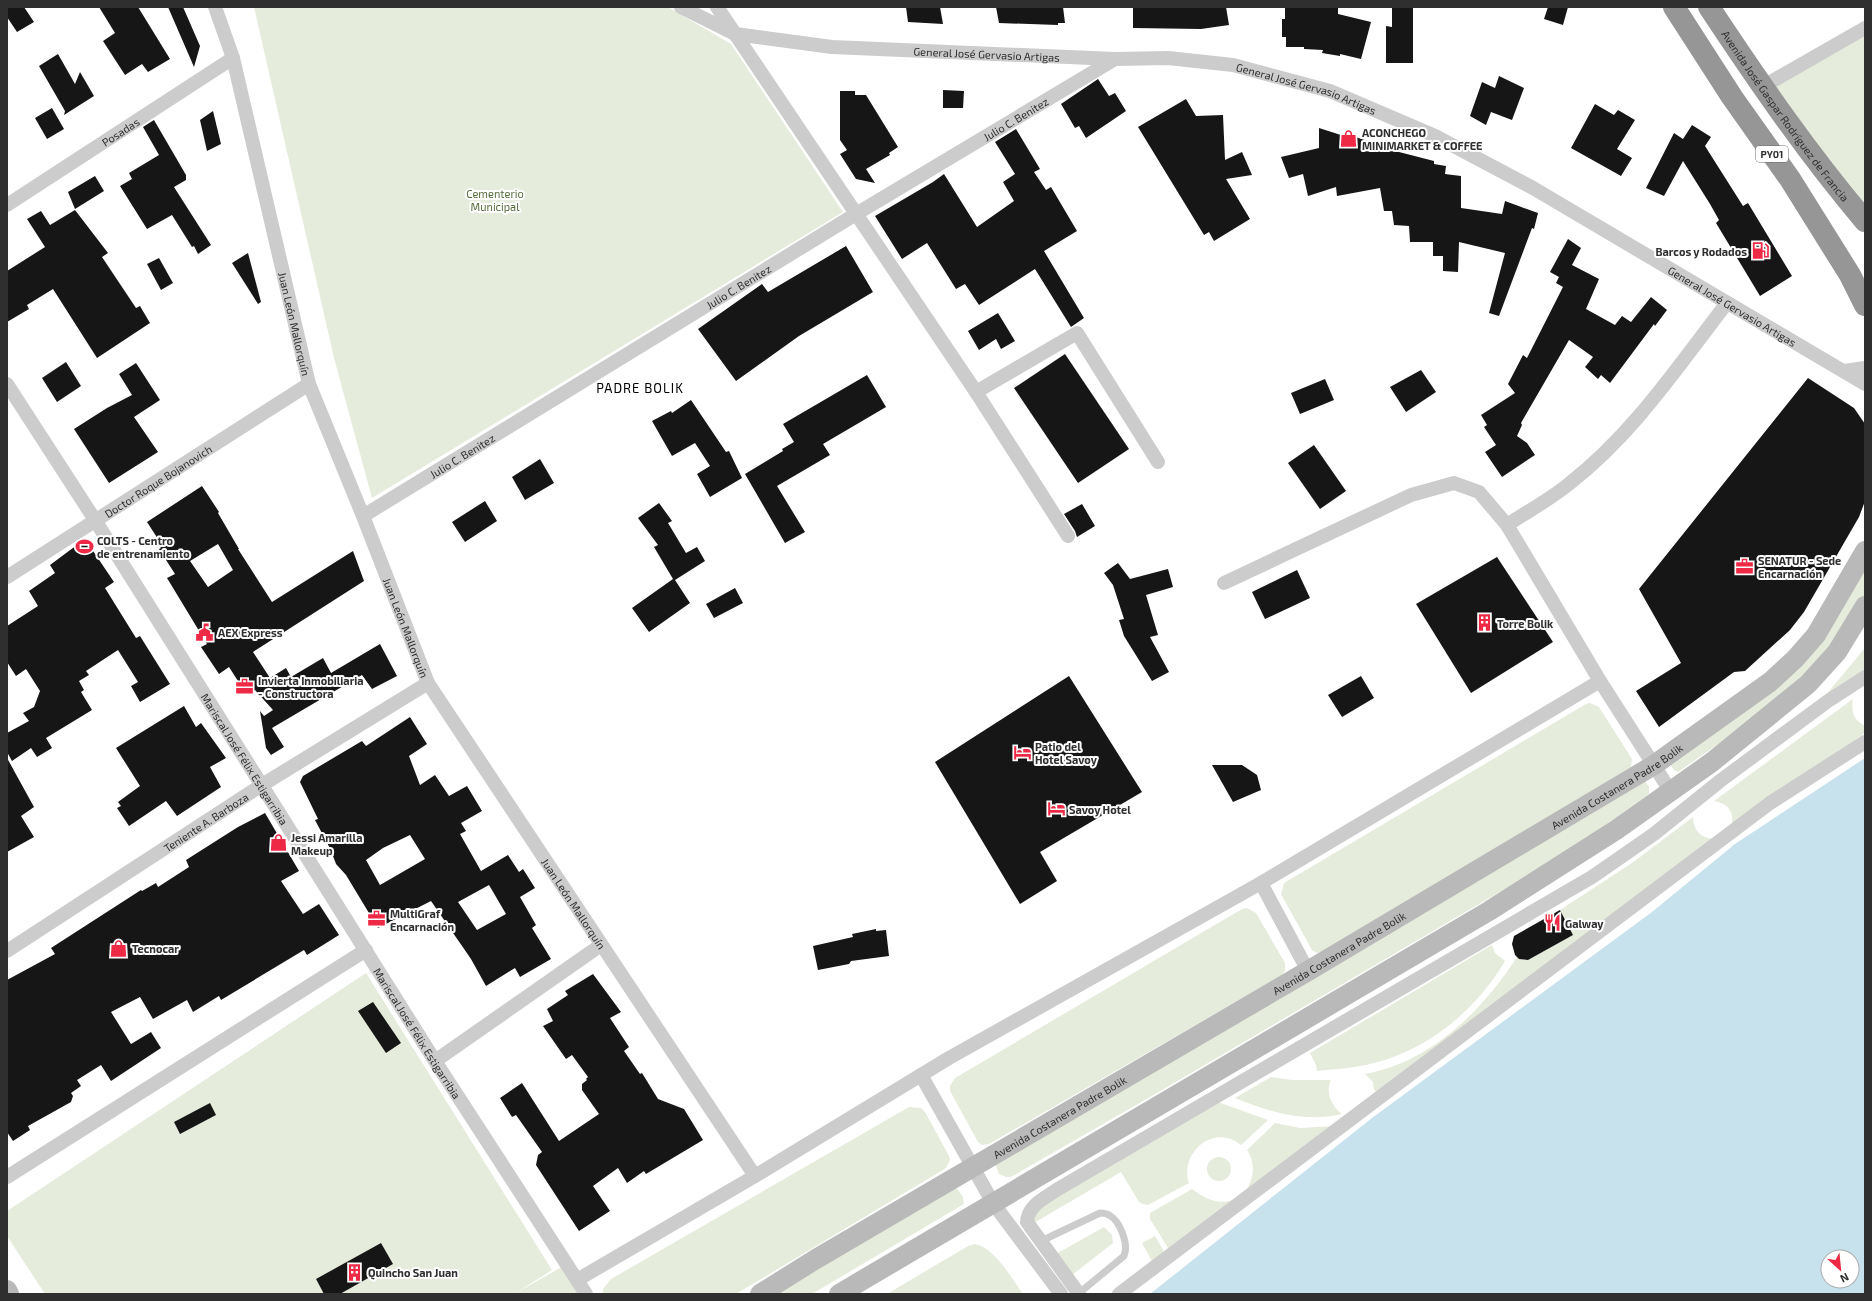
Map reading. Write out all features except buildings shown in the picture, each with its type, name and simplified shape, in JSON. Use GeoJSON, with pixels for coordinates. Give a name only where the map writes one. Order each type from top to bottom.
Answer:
{"type":"FeatureCollection","features":[{"type":"Feature","properties":{"kind":"highway","name":"PY01"},"geometry":{"type":"LineString","coordinates":[[1674,7],[1732,97],[1790,179],[1850,276],[1865,305]]}},
{"type":"Feature","properties":{"kind":"highway","name":"Avenida José Gaspar Rodríguez de Francia"},"geometry":{"type":"LineString","coordinates":[[1709,7],[1762,87],[1840,192],[1865,221]]}},
{"type":"Feature","properties":{"kind":"main road","name":"Avenida Costanera Padre Bolik"},"geometry":{"type":"LineString","coordinates":[[760,1294],[816,1259],[1308,971],[1654,765],[1770,682],[1795,659],[1816,634],[1865,551]]}},
{"type":"Feature","properties":{"kind":"main road"},"geometry":{"type":"LineString","coordinates":[[839,1294],[1489,911],[1616,830],[1712,762],[1777,711],[1808,684],[1837,652],[1865,606]]}},
{"type":"Feature","properties":{"kind":"main road"},"geometry":{"type":"LineString","coordinates":[[7,1290],[9,1294]]}},
{"type":"Feature","properties":{"kind":"street","name":"Juan León Mallorquín"},"geometry":{"type":"LineString","coordinates":[[216,7],[233,58],[309,384],[363,516],[428,683],[601,946],[755,1176]]}},
{"type":"Feature","properties":{"kind":"street"},"geometry":{"type":"LineString","coordinates":[[681,7],[735,34]]}},
{"type":"Feature","properties":{"kind":"street"},"geometry":{"type":"LineString","coordinates":[[717,7],[976,392],[1068,536]]}},
{"type":"Feature","properties":{"kind":"street"},"geometry":{"type":"LineString","coordinates":[[1762,87],[1865,28]]}},
{"type":"Feature","properties":{"kind":"street","name":"General José Gervasio Artigas"},"geometry":{"type":"LineString","coordinates":[[735,34],[832,47],[1115,58],[1168,58],[1232,65],[1330,91],[1435,136],[1533,188],[1865,384]]}},
{"type":"Feature","properties":{"kind":"street","name":"Posadas"},"geometry":{"type":"LineString","coordinates":[[7,205],[233,58]]}},
{"type":"Feature","properties":{"kind":"street","name":"Julio C. Benitez"},"geometry":{"type":"LineString","coordinates":[[363,516],[856,214],[1115,58]]}},
{"type":"Feature","properties":{"kind":"street"},"geometry":{"type":"LineString","coordinates":[[1507,524],[1571,483],[1641,415],[1664,388],[1727,303]]}},
{"type":"Feature","properties":{"kind":"street"},"geometry":{"type":"LineString","coordinates":[[976,392],[1077,333],[1158,462]]}},
{"type":"Feature","properties":{"kind":"street"},"geometry":{"type":"LineString","coordinates":[[1844,371],[1865,368]]}},
{"type":"Feature","properties":{"kind":"street","name":"Mariscal José Félix Estigarribia"},"geometry":{"type":"LineString","coordinates":[[7,384],[366,950],[435,1062],[586,1294]]}},
{"type":"Feature","properties":{"kind":"street","name":"Doctor Roque Bojanovich"},"geometry":{"type":"LineString","coordinates":[[7,577],[309,384]]}},
{"type":"Feature","properties":{"kind":"street"},"geometry":{"type":"LineString","coordinates":[[1224,583],[1411,495],[1454,483],[1479,492],[1507,524],[1600,681],[1671,792]]}},
{"type":"Feature","properties":{"kind":"street"},"geometry":{"type":"LineString","coordinates":[[1079,1294],[1027,1222],[1030,1211],[1041,1200],[1592,877],[1654,834],[1720,781],[1828,701],[1865,677]]}},
{"type":"Feature","properties":{"kind":"street"},"geometry":{"type":"LineString","coordinates":[[577,1280],[755,1176],[921,1075],[1261,883],[1600,681]]}},
{"type":"Feature","properties":{"kind":"street","name":"Teniente A. Barboza"},"geometry":{"type":"LineString","coordinates":[[7,951],[262,786],[428,683]]}},
{"type":"Feature","properties":{"kind":"street"},"geometry":{"type":"LineString","coordinates":[[1119,1294],[1770,803],[1865,742]]}},
{"type":"Feature","properties":{"kind":"street"},"geometry":{"type":"LineString","coordinates":[[1261,883],[1308,971]]}},
{"type":"Feature","properties":{"kind":"street"},"geometry":{"type":"LineString","coordinates":[[435,1062],[601,946]]}},
{"type":"Feature","properties":{"kind":"street"},"geometry":{"type":"LineString","coordinates":[[7,1177],[366,950]]}},
{"type":"Feature","properties":{"kind":"street"},"geometry":{"type":"LineString","coordinates":[[921,1075],[993,1203],[1061,1294]]}},
{"type":"Feature","properties":{"kind":"lane"},"geometry":{"type":"LineString","coordinates":[[1027,1248],[1100,1213],[1109,1215],[1113,1218],[1124,1237],[1126,1251],[1124,1256],[1079,1294]]}},
{"type":"Feature","properties":{"kind":"green space","name":"Cementerio Municipal"},"geometry":{"type":"Polygon","coordinates":[[[254,7],[668,7],[731,44],[843,212],[372,498],[334,358],[254,7]]]}},
{"type":"Feature","properties":{"kind":"green space"},"geometry":{"type":"Polygon","coordinates":[[[1865,29],[1865,221],[1762,87],[1865,29]]]}},
{"type":"Feature","properties":{"kind":"green space"},"geometry":{"type":"Polygon","coordinates":[[[1865,569],[1865,595],[1833,647],[1809,673],[1744,726],[1678,772],[1674,770],[1669,763],[1769,690],[1865,569]]]}},
{"type":"Feature","properties":{"kind":"green space"},"geometry":{"type":"Polygon","coordinates":[[[1865,648],[1865,670],[1801,719],[1825,696],[1865,648]]]}},
{"type":"Feature","properties":{"kind":"green space"},"geometry":{"type":"Polygon","coordinates":[[[1853,699],[1852,707],[1855,718],[1865,726],[1865,733],[1732,824],[1732,815],[1729,808],[1719,802],[1714,801],[1853,699]]]}},
{"type":"Feature","properties":{"kind":"green space"},"geometry":{"type":"Polygon","coordinates":[[[1590,703],[1599,707],[1632,759],[1631,767],[1323,952],[1317,953],[1312,950],[1281,894],[1284,883],[1590,703]]]}},
{"type":"Feature","properties":{"kind":"green space"},"geometry":{"type":"Polygon","coordinates":[[[1644,779],[1649,787],[1649,794],[1579,844],[1542,867],[1011,1177],[1006,1177],[999,1174],[995,1163],[1644,779]]]}},
{"type":"Feature","properties":{"kind":"green space"},"geometry":{"type":"Polygon","coordinates":[[[1693,817],[1694,825],[1698,832],[1704,837],[1713,839],[1378,1093],[1374,1090],[1373,1082],[1365,1074],[1389,1068],[1412,1058],[1433,1046],[1453,1031],[1471,1015],[1488,996],[1517,957],[1528,960],[1573,935],[1560,910],[1632,863],[1693,817]]]}},
{"type":"Feature","properties":{"kind":"green space"},"geometry":{"type":"Polygon","coordinates":[[[1247,908],[1256,913],[1285,963],[1285,971],[1282,975],[989,1144],[982,1145],[978,1142],[950,1091],[950,1086],[955,1078],[1242,909],[1247,908]]]}},
{"type":"Feature","properties":{"kind":"green space"},"geometry":{"type":"Polygon","coordinates":[[[1492,945],[1495,953],[1505,961],[1494,979],[1465,1011],[1432,1038],[1394,1057],[1374,1063],[1317,1071],[1316,1065],[1310,1053],[1492,945]]]}},
{"type":"Feature","properties":{"kind":"green space"},"geometry":{"type":"Polygon","coordinates":[[[366,973],[552,1270],[516,1293],[567,1264],[586,1294],[45,1294],[7,1236],[7,1211],[366,973]]]}},
{"type":"Feature","properties":{"kind":"green space"},"geometry":{"type":"Polygon","coordinates":[[[1271,1077],[1292,1080],[1331,1080],[1329,1085],[1330,1099],[1342,1114],[1314,1117],[1287,1115],[1261,1108],[1235,1098],[1271,1077]]]}},
{"type":"Feature","properties":{"kind":"green space"},"geometry":{"type":"Polygon","coordinates":[[[1218,1102],[1268,1120],[1241,1145],[1231,1139],[1220,1137],[1210,1139],[1202,1144],[1194,1151],[1189,1160],[1187,1171],[1189,1183],[1148,1205],[1139,1202],[1121,1172],[1032,1224],[1035,1210],[1218,1102]]]}},
{"type":"Feature","properties":{"kind":"green space"},"geometry":{"type":"Polygon","coordinates":[[[909,1107],[921,1108],[925,1112],[949,1156],[950,1160],[946,1168],[736,1294],[603,1294],[603,1289],[611,1279],[909,1107]]]}},
{"type":"Feature","properties":{"kind":"green space"},"geometry":{"type":"Polygon","coordinates":[[[1275,1123],[1300,1128],[1335,1126],[1246,1191],[1251,1181],[1253,1170],[1252,1160],[1247,1150],[1275,1123]]]}},
{"type":"Feature","properties":{"kind":"green space"},"geometry":{"type":"Polygon","coordinates":[[[1219,1157],[1228,1160],[1231,1169],[1228,1178],[1219,1181],[1210,1178],[1207,1169],[1210,1160],[1219,1157]]]}},
{"type":"Feature","properties":{"kind":"green space"},"geometry":{"type":"Polygon","coordinates":[[[953,1187],[956,1187],[963,1197],[964,1204],[812,1294],[777,1294],[953,1187]]]}},
{"type":"Feature","properties":{"kind":"green space"},"geometry":{"type":"Polygon","coordinates":[[[1192,1189],[1202,1196],[1212,1200],[1222,1202],[1234,1200],[1170,1251],[1150,1219],[1150,1213],[1192,1189]]]}},
{"type":"Feature","properties":{"kind":"green space"},"geometry":{"type":"Polygon","coordinates":[[[1104,1227],[1112,1235],[1113,1243],[1072,1275],[1056,1254],[1104,1227]]]}},
{"type":"Feature","properties":{"kind":"green space"},"geometry":{"type":"Polygon","coordinates":[[[1155,1236],[1165,1253],[1153,1263],[1142,1243],[1155,1236]]]}},
{"type":"Feature","properties":{"kind":"green space"},"geometry":{"type":"Polygon","coordinates":[[[975,1244],[982,1246],[996,1257],[1023,1294],[887,1294],[968,1246],[975,1244]]]}},
{"type":"Feature","properties":{"kind":"water"},"geometry":{"type":"Polygon","coordinates":[[[1865,758],[1865,1294],[1150,1294],[1372,1118],[1652,912],[1735,844],[1865,758]]]}},
{"type":"Feature","properties":{"kind":"place","name":"ACONCHEGO MINIMARKET & COFFEE"},"geometry":{"type":"Point","coordinates":[1349,138]}},
{"type":"Feature","properties":{"kind":"place","name":"Barcos y Rodados"},"geometry":{"type":"Point","coordinates":[1760,251]}},
{"type":"Feature","properties":{"kind":"place","name":"COLTS - Centro de entrenamiento"},"geometry":{"type":"Point","coordinates":[84,546]}},
{"type":"Feature","properties":{"kind":"place","name":"SENATUR - Sede Encarnación"},"geometry":{"type":"Point","coordinates":[1745,566]}},
{"type":"Feature","properties":{"kind":"place","name":"Torre Bolik"},"geometry":{"type":"Point","coordinates":[1484,623]}},
{"type":"Feature","properties":{"kind":"place","name":"AEX Express"},"geometry":{"type":"Point","coordinates":[205,632]}},
{"type":"Feature","properties":{"kind":"place","name":"Invierta Inmobiliaria - Constructora"},"geometry":{"type":"Point","coordinates":[245,686]}},
{"type":"Feature","properties":{"kind":"place","name":"Patio del Hotel Savoy"},"geometry":{"type":"Point","coordinates":[1022,752]}},
{"type":"Feature","properties":{"kind":"place","name":"Savoy Hotel"},"geometry":{"type":"Point","coordinates":[1056,809]}},
{"type":"Feature","properties":{"kind":"place","name":"Jessi Amarilla Makeup"},"geometry":{"type":"Point","coordinates":[278,843]}},
{"type":"Feature","properties":{"kind":"place","name":"MultiGraf Encarnación"},"geometry":{"type":"Point","coordinates":[377,919]}},
{"type":"Feature","properties":{"kind":"place","name":"Galway"},"geometry":{"type":"Point","coordinates":[1552,923]}},
{"type":"Feature","properties":{"kind":"place","name":"Tecnocar"},"geometry":{"type":"Point","coordinates":[119,948]}},
{"type":"Feature","properties":{"kind":"place","name":"Quincho San Juan"},"geometry":{"type":"Point","coordinates":[355,1272]}},
{"type":"Feature","properties":{"kind":"district","name":"PADRE BOLIK"},"geometry":{"type":"Point","coordinates":[640,388]}}]}
